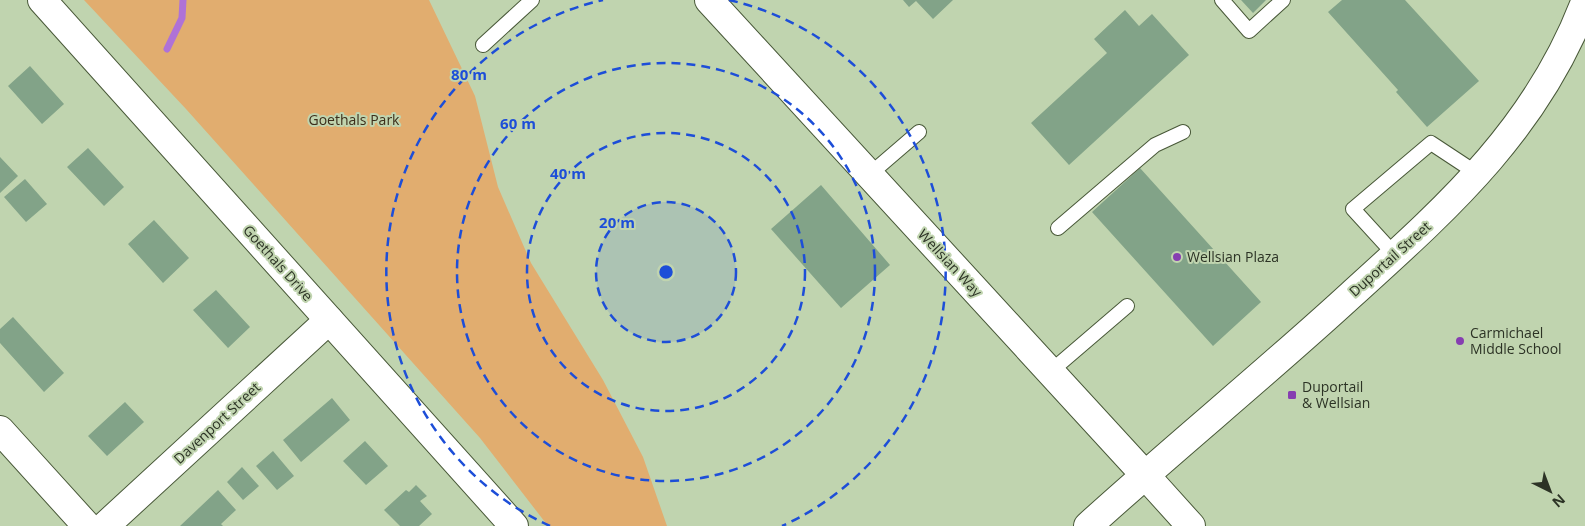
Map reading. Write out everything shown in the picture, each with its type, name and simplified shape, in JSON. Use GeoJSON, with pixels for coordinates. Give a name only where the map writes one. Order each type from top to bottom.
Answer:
{"type":"FeatureCollection","features":[{"type":"Feature","properties":{"kind":"main road","name":"Goethals Drive"},"geometry":{"type":"LineString","coordinates":[[42,0],[514,526]]}},
{"type":"Feature","properties":{"kind":"main road","name":"Wellsian Way"},"geometry":{"type":"LineString","coordinates":[[708,0],[1192,526]]}},
{"type":"Feature","properties":{"kind":"main road","name":"Duportail Street"},"geometry":{"type":"LineString","coordinates":[[1088,526],[1144,475],[1278,361],[1447,208],[1478,174],[1516,127],[1570,37],[1585,2]]}},
{"type":"Feature","properties":{"kind":"main road","name":"Davenport Street"},"geometry":{"type":"LineString","coordinates":[[105,526],[329,320]]}},
{"type":"Feature","properties":{"kind":"main road"},"geometry":{"type":"LineString","coordinates":[[0,430],[87,526]]}},
{"type":"Feature","properties":{"kind":"lane"},"geometry":{"type":"LineString","coordinates":[[483,45],[532,0]]}},
{"type":"Feature","properties":{"kind":"lane"},"geometry":{"type":"LineString","coordinates":[[1222,0],[1249,31],[1283,0]]}},
{"type":"Feature","properties":{"kind":"lane"},"geometry":{"type":"LineString","coordinates":[[869,175],[919,132]]}},
{"type":"Feature","properties":{"kind":"lane"},"geometry":{"type":"LineString","coordinates":[[1058,228],[1155,145],[1183,132]]}},
{"type":"Feature","properties":{"kind":"lane"},"geometry":{"type":"LineString","coordinates":[[1395,255],[1353,209],[1431,144],[1478,174]]}},
{"type":"Feature","properties":{"kind":"lane"},"geometry":{"type":"LineString","coordinates":[[1050,372],[1128,306]]}},
{"type":"Feature","properties":{"kind":"green space","name":"Goethals Park"},"geometry":{"type":"Polygon","coordinates":[[[84,0],[429,0],[475,96],[498,187],[531,263],[603,380],[643,457],[667,526],[548,526],[480,438],[186,109],[84,0]]]}},
{"type":"Feature","properties":{"kind":"building"},"geometry":{"type":"Polygon","coordinates":[[[903,0],[953,0],[933,19],[916,1],[909,7],[903,0]]]}},
{"type":"Feature","properties":{"kind":"building"},"geometry":{"type":"Polygon","coordinates":[[[1241,0],[1266,0],[1253,13],[1241,0]]]}},
{"type":"Feature","properties":{"kind":"building"},"geometry":{"type":"Polygon","coordinates":[[[1342,0],[1405,0],[1479,81],[1427,127],[1396,92],[1398,90],[1328,12],[1342,0]]]}},
{"type":"Feature","properties":{"kind":"building"},"geometry":{"type":"Polygon","coordinates":[[[1125,10],[1139,26],[1152,14],[1189,55],[1069,165],[1031,123],[1107,53],[1094,39],[1125,10]]]}},
{"type":"Feature","properties":{"kind":"building"},"geometry":{"type":"Polygon","coordinates":[[[30,66],[64,104],[42,124],[8,86],[30,66]]]}},
{"type":"Feature","properties":{"kind":"building"},"geometry":{"type":"Polygon","coordinates":[[[88,148],[124,187],[104,206],[67,167],[88,148]]]}},
{"type":"Feature","properties":{"kind":"building"},"geometry":{"type":"Polygon","coordinates":[[[0,157],[18,176],[0,193],[0,157]]]}},
{"type":"Feature","properties":{"kind":"building","name":"Wellsian Plaza"},"geometry":{"type":"Polygon","coordinates":[[[1140,168],[1261,302],[1213,346],[1092,212],[1140,168]]]}},
{"type":"Feature","properties":{"kind":"building"},"geometry":{"type":"Polygon","coordinates":[[[25,179],[47,204],[26,222],[4,197],[25,179]]]}},
{"type":"Feature","properties":{"kind":"building"},"geometry":{"type":"Polygon","coordinates":[[[821,185],[890,265],[841,308],[771,229],[821,185]]]}},
{"type":"Feature","properties":{"kind":"building"},"geometry":{"type":"Polygon","coordinates":[[[154,220],[189,258],[163,283],[128,244],[154,220]]]}},
{"type":"Feature","properties":{"kind":"building"},"geometry":{"type":"Polygon","coordinates":[[[216,290],[250,327],[228,348],[193,310],[216,290]]]}},
{"type":"Feature","properties":{"kind":"building"},"geometry":{"type":"Polygon","coordinates":[[[13,317],[64,373],[44,392],[0,343],[0,329],[13,317]]]}},
{"type":"Feature","properties":{"kind":"building"},"geometry":{"type":"Polygon","coordinates":[[[332,398],[350,420],[301,462],[283,440],[332,398]]]}},
{"type":"Feature","properties":{"kind":"building"},"geometry":{"type":"Polygon","coordinates":[[[125,402],[144,422],[107,456],[88,436],[125,402]]]}},
{"type":"Feature","properties":{"kind":"building"},"geometry":{"type":"Polygon","coordinates":[[[365,441],[388,466],[366,485],[343,461],[365,441]]]}},
{"type":"Feature","properties":{"kind":"building"},"geometry":{"type":"Polygon","coordinates":[[[273,451],[294,476],[277,490],[256,466],[273,451]]]}},
{"type":"Feature","properties":{"kind":"building"},"geometry":{"type":"Polygon","coordinates":[[[242,467],[259,486],[243,500],[227,482],[242,467]]]}},
{"type":"Feature","properties":{"kind":"building"},"geometry":{"type":"Polygon","coordinates":[[[416,485],[427,496],[420,501],[432,514],[419,526],[400,526],[384,510],[406,490],[409,492],[416,485]]]}},
{"type":"Feature","properties":{"kind":"building"},"geometry":{"type":"Polygon","coordinates":[[[218,490],[236,510],[221,524],[223,526],[180,526],[218,490]]]}},
{"type":"Feature","properties":{"kind":"waterway"},"geometry":{"type":"LineString","coordinates":[[167,49],[182,18],[183,0]]}},
{"type":"Feature","properties":{"kind":"place","name":"Wellsian Plaza"},"geometry":{"type":"Point","coordinates":[1177,257]}},
{"type":"Feature","properties":{"kind":"place","name":"Carmichael Middle School"},"geometry":{"type":"Point","coordinates":[1460,341]}},
{"type":"Feature","properties":{"kind":"place","name":"Duportail & Wellsian"},"geometry":{"type":"Point","coordinates":[1292,395]}}]}
